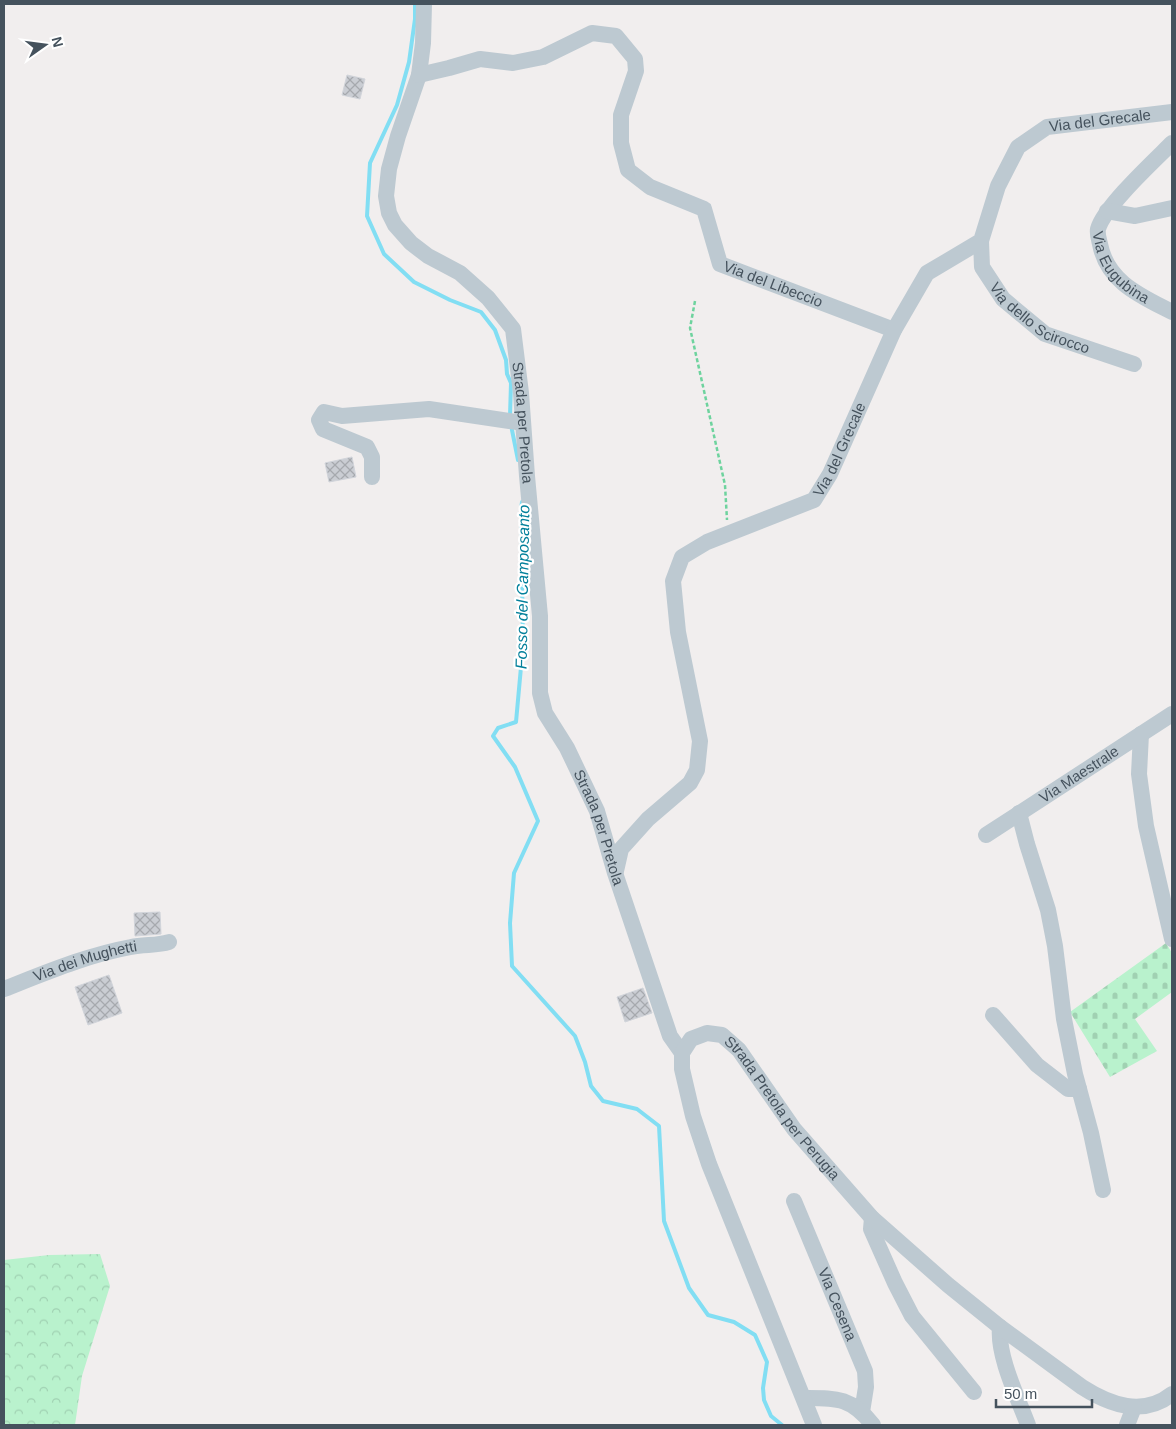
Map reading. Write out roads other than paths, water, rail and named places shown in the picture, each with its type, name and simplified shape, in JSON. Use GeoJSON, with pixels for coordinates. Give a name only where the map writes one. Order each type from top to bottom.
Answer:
{"type":"FeatureCollection","features":[{"type":"Feature","properties":{"kind":"street","name":"Strada per Pretola"},"geometry":{"type":"LineString","coordinates":[[424,4],[423,43],[419,75],[398,136],[389,170],[386,196],[389,213],[395,225],[411,242],[428,256],[460,273],[488,298],[513,329],[518,365],[540,616],[540,693],[545,713],[567,748],[597,811],[615,873],[670,1036],[682,1053]]}},
{"type":"Feature","properties":{"kind":"street","name":"Via del Libeccio"},"geometry":{"type":"LineString","coordinates":[[419,75],[480,59],[513,62],[543,57],[592,33],[616,36],[635,59],[636,71],[621,115],[622,143],[628,170],[650,187],[704,210],[720,264],[894,330]]}},
{"type":"Feature","properties":{"kind":"street","name":"Via del Grecale"},"geometry":{"type":"LineString","coordinates":[[615,873],[621,850],[648,818],[690,784],[697,770],[700,741],[678,632],[673,581],[682,557],[707,542],[814,500],[830,474],[894,330],[927,273],[981,242],[998,186],[1018,148],[1047,127],[1172,112]]}},
{"type":"Feature","properties":{"kind":"street","name":"Via Eugubina"},"geometry":{"type":"LineString","coordinates":[[1172,143],[1107,211],[1097,231],[1101,252],[1113,274],[1133,292],[1172,312]]}},
{"type":"Feature","properties":{"kind":"street"},"geometry":{"type":"LineString","coordinates":[[1107,211],[1135,216],[1172,208]]}},
{"type":"Feature","properties":{"kind":"street","name":"Via dello Scirocco"},"geometry":{"type":"LineString","coordinates":[[981,242],[982,267],[1003,299],[1045,334],[1134,364]]}},
{"type":"Feature","properties":{"kind":"street"},"geometry":{"type":"LineString","coordinates":[[372,477],[372,457],[367,448],[323,429],[319,420],[324,412],[342,416],[429,409],[523,423]]}},
{"type":"Feature","properties":{"kind":"street","name":"Via Maestrale"},"geometry":{"type":"LineString","coordinates":[[986,835],[1172,714]]}},
{"type":"Feature","properties":{"kind":"street"},"geometry":{"type":"LineString","coordinates":[[1141,734],[1139,774],[1146,826],[1172,940]]}},
{"type":"Feature","properties":{"kind":"street"},"geometry":{"type":"LineString","coordinates":[[1019,813],[1048,910],[1055,946],[1064,1020],[1103,1190]]}},
{"type":"Feature","properties":{"kind":"street","name":"Via dei Mughetti"},"geometry":{"type":"LineString","coordinates":[[4,989],[54,969],[110,952],[132,946],[170,942]]}},
{"type":"Feature","properties":{"kind":"street"},"geometry":{"type":"LineString","coordinates":[[993,1015],[1037,1065],[1068,1089],[1080,1089]]}},
{"type":"Feature","properties":{"kind":"street","name":"Strada Pretola per Perugia"},"geometry":{"type":"LineString","coordinates":[[682,1053],[691,1039],[707,1033],[722,1035],[739,1050],[794,1129],[872,1218],[948,1285],[1000,1327],[1096,1396],[1116,1405],[1134,1407],[1145,1406],[1166,1399],[1172,1394]]}},
{"type":"Feature","properties":{"kind":"street"},"geometry":{"type":"LineString","coordinates":[[682,1053],[682,1069],[686,1091],[709,1164],[814,1425]]}},
{"type":"Feature","properties":{"kind":"street","name":"Via Cesena"},"geometry":{"type":"LineString","coordinates":[[794,1201],[865,1371],[866,1387],[862,1412]]}},
{"type":"Feature","properties":{"kind":"street"},"geometry":{"type":"LineString","coordinates":[[872,1218],[871,1228],[895,1284],[912,1316],[974,1392]]}},
{"type":"Feature","properties":{"kind":"street"},"geometry":{"type":"LineString","coordinates":[[1000,1327],[999,1340],[1003,1354],[1028,1425]]}},
{"type":"Feature","properties":{"kind":"street"},"geometry":{"type":"LineString","coordinates":[[804,1398],[833,1398],[852,1405],[862,1412],[873,1425]]}},
{"type":"Feature","properties":{"kind":"street"},"geometry":{"type":"LineString","coordinates":[[1127,1425],[1134,1407]]}},
{"type":"Feature","properties":{"kind":"waterway","name":"Fosso del Camposanto"},"geometry":{"type":"LineString","coordinates":[[415,4],[415,19],[409,62],[397,105],[370,163],[367,216],[384,254],[414,282],[450,300],[481,312],[495,330],[506,360],[507,374],[511,383],[510,416]]}},
{"type":"Feature","properties":{"kind":"waterway","name":"Fosso del Camposanto"},"geometry":{"type":"LineString","coordinates":[[511,425],[518,460]]}},
{"type":"Feature","properties":{"kind":"waterway","name":"Fosso del Camposanto"},"geometry":{"type":"LineString","coordinates":[[522,502],[523,645],[516,722],[498,728],[493,736],[515,767],[538,821],[514,873],[510,923],[512,966],[575,1036],[585,1062],[591,1086],[603,1101],[637,1109],[659,1126],[664,1221],[689,1288],[708,1315],[734,1322],[755,1335],[767,1362],[763,1388],[764,1400],[771,1416],[782,1425]]}}]}
